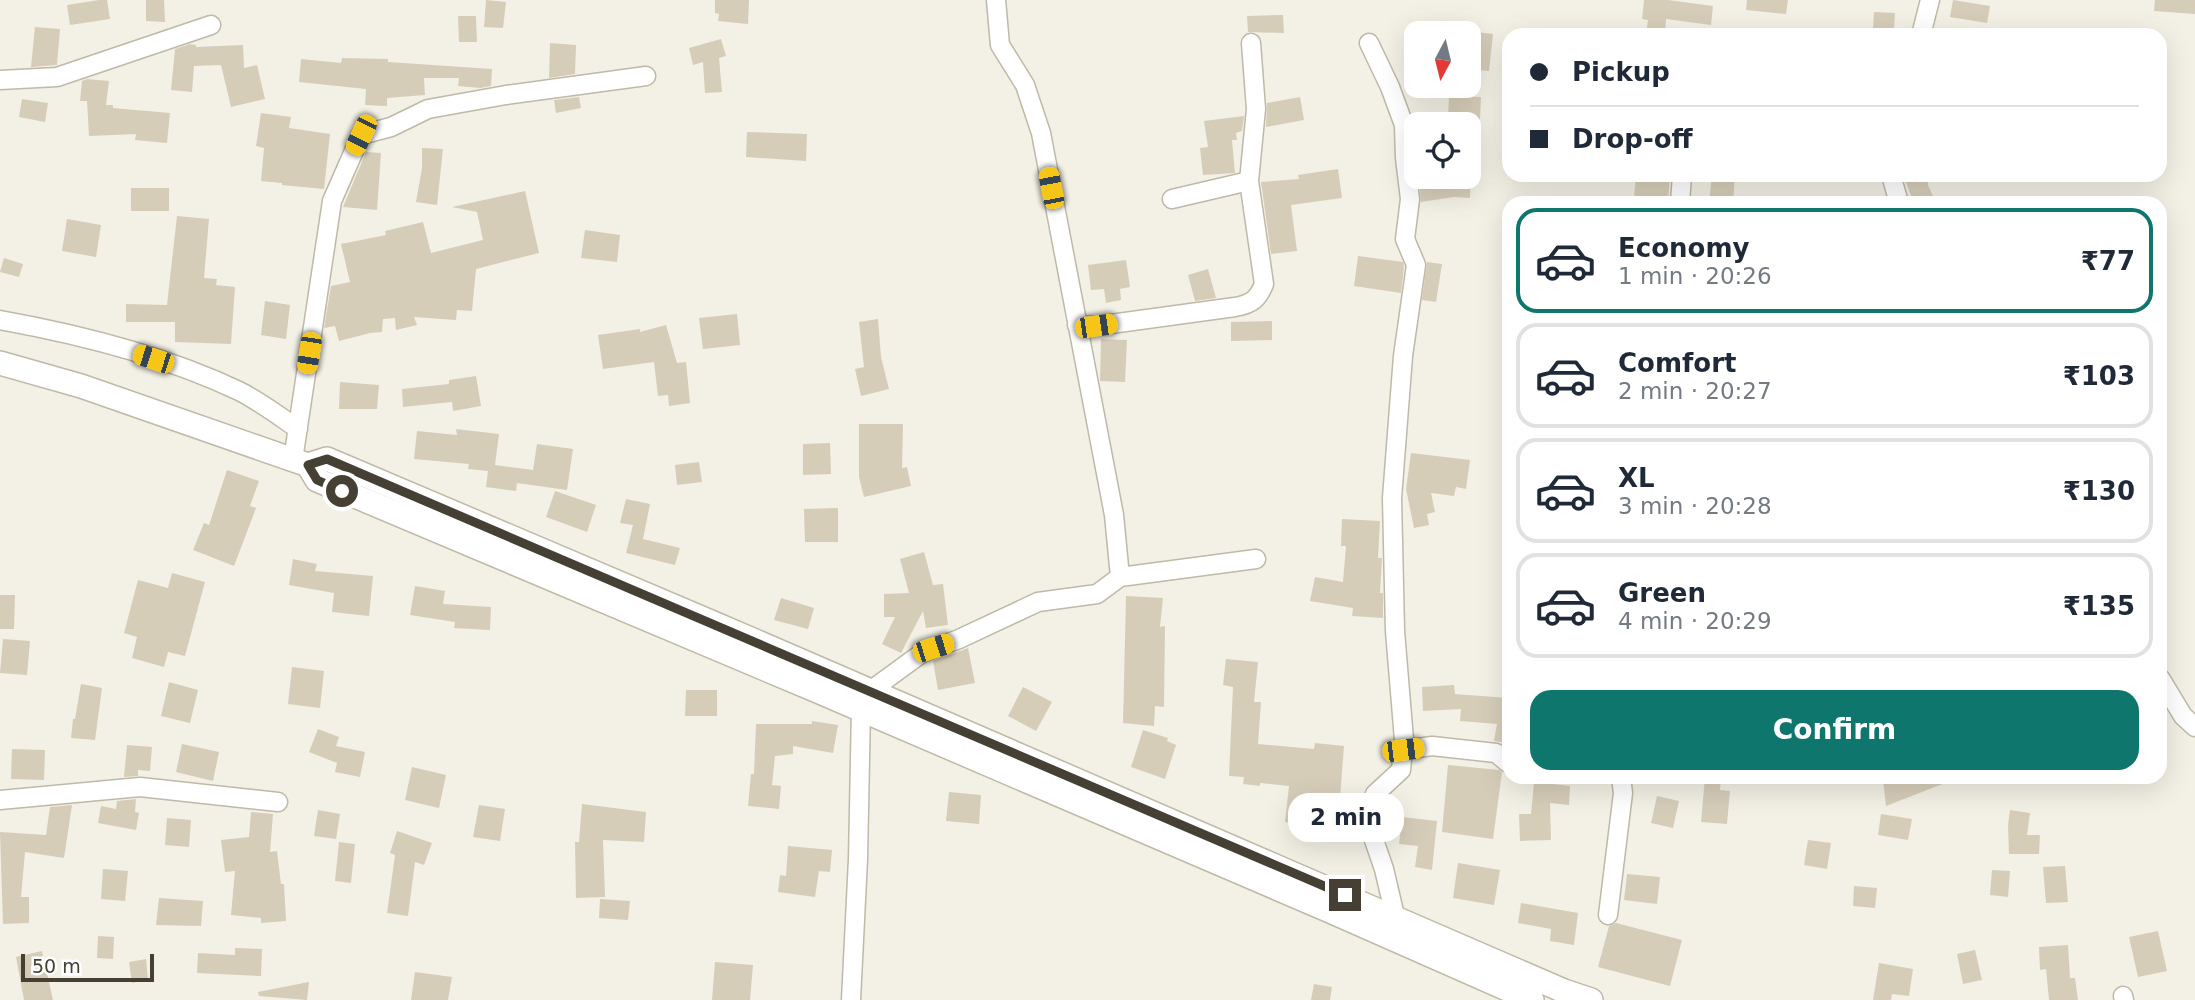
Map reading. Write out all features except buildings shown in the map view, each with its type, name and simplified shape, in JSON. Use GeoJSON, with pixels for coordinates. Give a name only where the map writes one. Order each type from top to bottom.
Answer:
{"type":"FeatureCollection","features":[{"type":"Feature","properties":{"kind":"street"},"geometry":{"type":"LineString","coordinates":[[996,0],[1000,45],[1025,85],[1041,133],[1114,515],[1120,577]]}},
{"type":"Feature","properties":{"kind":"street"},"geometry":{"type":"LineString","coordinates":[[1924,28],[1930,0]]}},
{"type":"Feature","properties":{"kind":"street"},"geometry":{"type":"LineString","coordinates":[[0,80],[57,78],[211,25]]}},
{"type":"Feature","properties":{"kind":"street"},"geometry":{"type":"LineString","coordinates":[[1077,325],[1096,326],[1235,307],[1258,298],[1264,284],[1249,181],[1256,109],[1251,43]]}},
{"type":"Feature","properties":{"kind":"street"},"geometry":{"type":"LineString","coordinates":[[1369,43],[1404,125],[1410,199],[1405,239],[1416,265],[1403,355],[1392,498],[1395,631],[1403,750],[1401,770],[1375,794],[1367,820],[1384,869],[1395,916]]}},
{"type":"Feature","properties":{"kind":"street"},"geometry":{"type":"LineString","coordinates":[[301,463],[298,429],[332,201],[361,135],[391,127],[428,109],[506,95],[646,76]]}},
{"type":"Feature","properties":{"kind":"street"},"geometry":{"type":"LineString","coordinates":[[1172,199],[1249,181]]}},
{"type":"Feature","properties":{"kind":"street"},"geometry":{"type":"LineString","coordinates":[[0,320],[105,343],[176,367],[240,391],[298,429]]}},
{"type":"Feature","properties":{"kind":"street"},"geometry":{"type":"LineString","coordinates":[[0,363],[82,386],[301,463],[327,459],[1532,1000]]}},
{"type":"Feature","properties":{"kind":"street"},"geometry":{"type":"LineString","coordinates":[[851,1000],[865,700],[922,653],[1038,602],[1097,594],[1120,577],[1256,559]]}},
{"type":"Feature","properties":{"kind":"street"},"geometry":{"type":"LineString","coordinates":[[2167,690],[2183,716],[2195,727]]}},
{"type":"Feature","properties":{"kind":"street"},"geometry":{"type":"LineString","coordinates":[[865,700],[1395,916],[1587,999]]}},
{"type":"Feature","properties":{"kind":"street"},"geometry":{"type":"LineString","coordinates":[[1403,750],[1432,746],[1496,753],[1502,758]]}},
{"type":"Feature","properties":{"kind":"street"},"geometry":{"type":"LineString","coordinates":[[1608,915],[1622,784]]}},
{"type":"Feature","properties":{"kind":"street"},"geometry":{"type":"LineString","coordinates":[[0,800],[140,788],[278,802]]}},
{"type":"Feature","properties":{"kind":"route"},"geometry":{"type":"LineString","coordinates":[[342,491],[317,480],[308,465],[327,459],[1345,895]]}}]}
